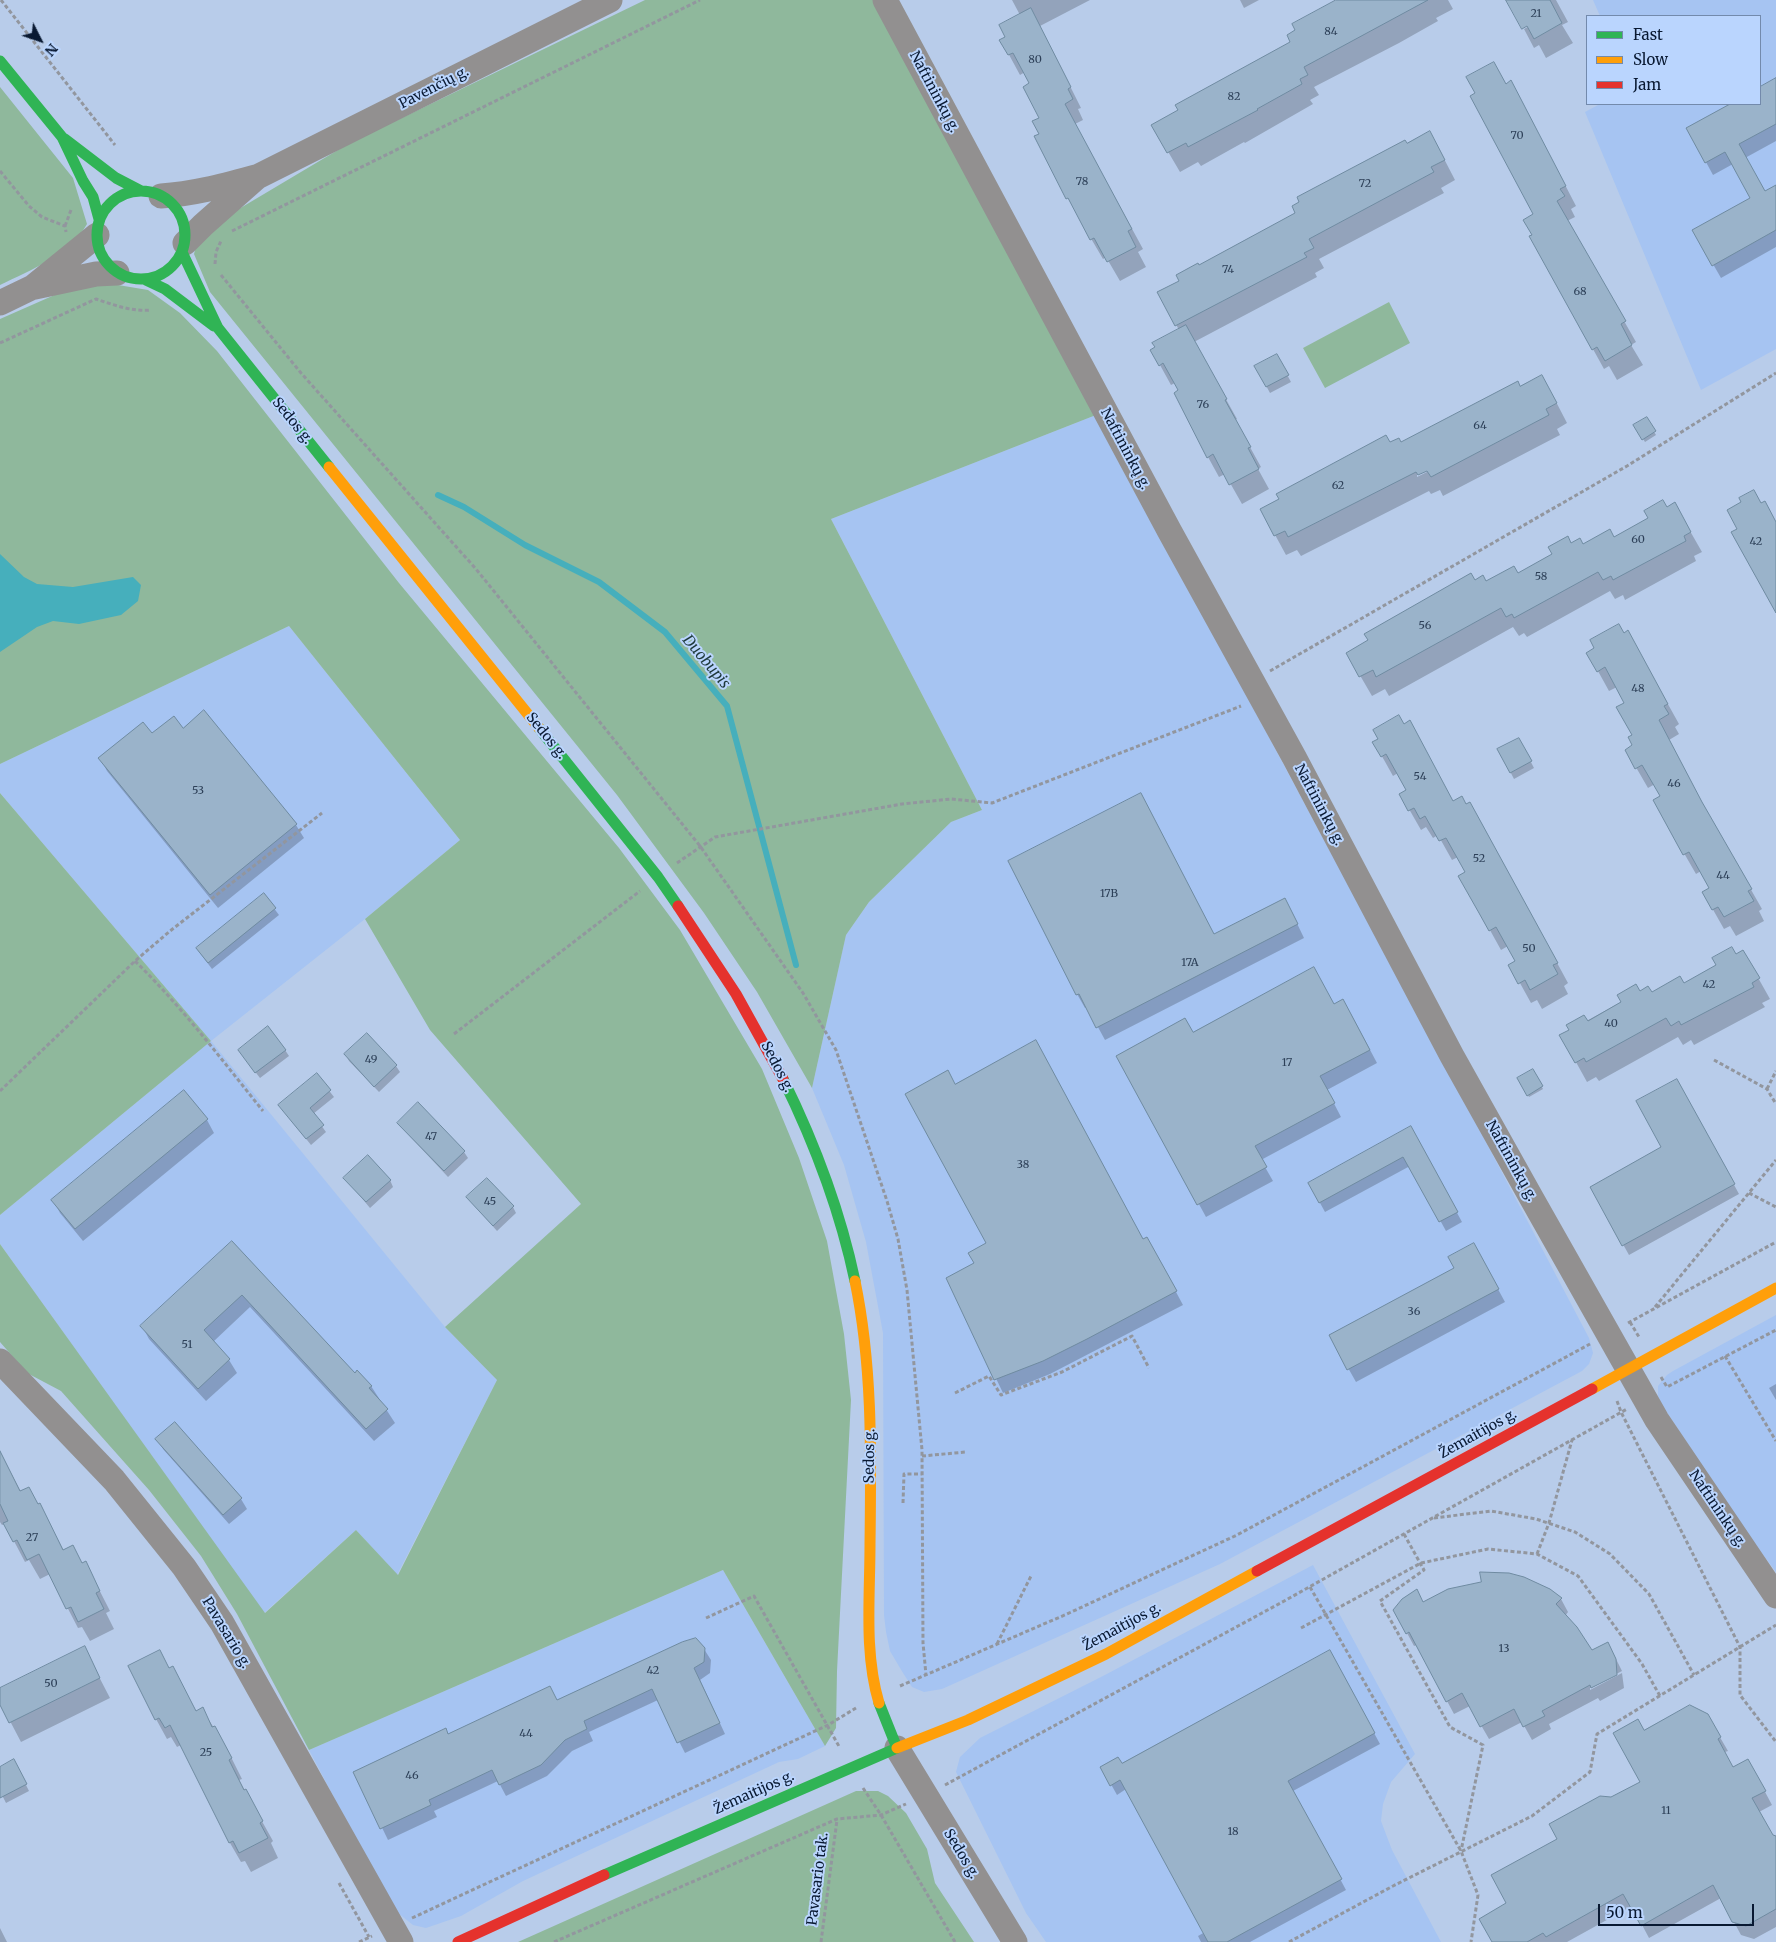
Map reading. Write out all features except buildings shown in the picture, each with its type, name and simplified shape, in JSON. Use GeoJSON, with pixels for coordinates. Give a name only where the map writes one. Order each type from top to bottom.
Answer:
{"type":"FeatureCollection","features":[{"type":"Feature","properties":{"kind":"main road"},"geometry":{"type":"LineString","coordinates":[[0,60],[62,137],[83,181],[93,197],[102,257],[116,273],[131,279],[146,280],[168,271],[176,263],[184,248],[183,221],[171,202],[116,178],[62,137]]}},
{"type":"Feature","properties":{"kind":"main road"},"geometry":{"type":"LineString","coordinates":[[98,227],[106,208],[116,199],[128,193],[151,193]]}},
{"type":"Feature","properties":{"kind":"main road","name":"Sedos g."},"geometry":{"type":"LineString","coordinates":[[184,248],[218,328]]}},
{"type":"Feature","properties":{"kind":"main road","name":"Sedos g."},"geometry":{"type":"LineString","coordinates":[[146,280],[165,289],[218,328],[658,877],[706,945],[738,995],[776,1061],[811,1136],[833,1194],[850,1253],[859,1298],[869,1383],[871,1435],[870,1628],[872,1676],[877,1696],[897,1748]]}},
{"type":"Feature","properties":{"kind":"main road","name":"Žemaitijos g."},"geometry":{"type":"LineString","coordinates":[[458,1942],[608,1873],[849,1768],[968,1720],[1106,1654],[1776,1288]]}},
{"type":"Feature","properties":{"kind":"street","name":"Pavenčių g."},"geometry":{"type":"LineString","coordinates":[[151,193],[185,195],[258,176],[610,0]]}},
{"type":"Feature","properties":{"kind":"street","name":"Naftininkų g."},"geometry":{"type":"LineString","coordinates":[[885,0],[1452,1056],[1608,1334],[1619,1374],[1645,1399],[1657,1420],[1776,1596]]}},
{"type":"Feature","properties":{"kind":"street","name":"Pavenčių g."},"geometry":{"type":"LineString","coordinates":[[184,248],[212,217],[258,176]]}},
{"type":"Feature","properties":{"kind":"street"},"geometry":{"type":"LineString","coordinates":[[74,268],[81,250],[98,227]]}},
{"type":"Feature","properties":{"kind":"street"},"geometry":{"type":"LineString","coordinates":[[0,303],[74,268],[96,274],[116,273]]}},
{"type":"Feature","properties":{"kind":"street","name":"Pavasario g."},"geometry":{"type":"LineString","coordinates":[[0,1360],[114,1480],[173,1553],[200,1591],[222,1623],[396,1934]]}},
{"type":"Feature","properties":{"kind":"street","name":"Sedos g."},"geometry":{"type":"LineString","coordinates":[[897,1748],[1015,1942]]}},
{"type":"Feature","properties":{"kind":"path"},"geometry":{"type":"LineString","coordinates":[[1,0],[120,152]]}},
{"type":"Feature","properties":{"kind":"path"},"geometry":{"type":"LineString","coordinates":[[212,217],[224,235],[700,0]]}},
{"type":"Feature","properties":{"kind":"path"},"geometry":{"type":"LineString","coordinates":[[0,171],[29,206],[42,216],[65,226],[74,268],[96,299],[124,308],[143,311],[163,308],[178,299]]}},
{"type":"Feature","properties":{"kind":"path"},"geometry":{"type":"LineString","coordinates":[[0,343],[96,299]]}},
{"type":"Feature","properties":{"kind":"path"},"geometry":{"type":"LineString","coordinates":[[1252,681],[1627,466],[1776,373]]}},
{"type":"Feature","properties":{"kind":"path"},"geometry":{"type":"LineString","coordinates":[[454,1034],[658,877],[715,837],[902,804],[950,798],[992,803],[1244,705]]}},
{"type":"Feature","properties":{"kind":"path"},"geometry":{"type":"LineString","coordinates":[[0,1091],[135,961],[170,931],[322,813]]}},
{"type":"Feature","properties":{"kind":"path"},"geometry":{"type":"LineString","coordinates":[[135,961],[198,1030],[263,1111]]}},
{"type":"Feature","properties":{"kind":"path"},"geometry":{"type":"LineString","coordinates":[[1714,1060],[1768,1089],[1776,1104]]}},
{"type":"Feature","properties":{"kind":"path"},"geometry":{"type":"LineString","coordinates":[[1768,1089],[1776,1072]]}},
{"type":"Feature","properties":{"kind":"path"},"geometry":{"type":"LineString","coordinates":[[1653,1309],[1776,1160]]}},
{"type":"Feature","properties":{"kind":"path"},"geometry":{"type":"LineString","coordinates":[[1748,1193],[1776,1207]]}},
{"type":"Feature","properties":{"kind":"path"},"geometry":{"type":"LineString","coordinates":[[359,1942],[369,1938],[396,1934],[828,1725],[877,1696],[1066,1614],[1237,1535],[1776,1242]]}},
{"type":"Feature","properties":{"kind":"path"},"geometry":{"type":"LineString","coordinates":[[955,1393],[989,1376],[1001,1395],[1062,1372],[1132,1336],[1149,1368]]}},
{"type":"Feature","properties":{"kind":"path"},"geometry":{"type":"LineString","coordinates":[[1725,1356],[1776,1441]]}},
{"type":"Feature","properties":{"kind":"path"},"geometry":{"type":"LineString","coordinates":[[1619,1374],[1621,1412],[1740,1647],[1740,1696],[1776,1742]]}},
{"type":"Feature","properties":{"kind":"path"},"geometry":{"type":"LineString","coordinates":[[554,1942],[837,1819],[881,1815],[925,1796],[1310,1587],[1667,1387]]}},
{"type":"Feature","properties":{"kind":"path"},"geometry":{"type":"LineString","coordinates":[[1537,1554],[1549,1523],[1572,1439]]}},
{"type":"Feature","properties":{"kind":"path"},"geometry":{"type":"LineString","coordinates":[[922,1456],[966,1452]]}},
{"type":"Feature","properties":{"kind":"path"},"geometry":{"type":"LineString","coordinates":[[903,1503],[904,1474],[922,1474]]}},
{"type":"Feature","properties":{"kind":"path"},"geometry":{"type":"LineString","coordinates":[[1433,1518],[1491,1511],[1536,1518],[1575,1532],[1610,1554],[1649,1594],[1694,1675]]}},
{"type":"Feature","properties":{"kind":"path"},"geometry":{"type":"LineString","coordinates":[[1404,1534],[1424,1570],[1380,1601],[1450,1727],[1483,1746],[1461,1851]]}},
{"type":"Feature","properties":{"kind":"path"},"geometry":{"type":"LineString","coordinates":[[1301,1628],[1421,1563],[1488,1549],[1537,1554],[1578,1576],[1642,1664],[1660,1696]]}},
{"type":"Feature","properties":{"kind":"path"},"geometry":{"type":"LineString","coordinates":[[997,1644],[1031,1576]]}},
{"type":"Feature","properties":{"kind":"path"},"geometry":{"type":"LineString","coordinates":[[1310,1587],[1461,1851],[1478,1896],[1471,1942]]}},
{"type":"Feature","properties":{"kind":"path"},"geometry":{"type":"LineString","coordinates":[[706,1618],[754,1596],[828,1725],[849,1768],[881,1815],[955,1942]]}},
{"type":"Feature","properties":{"kind":"path"},"geometry":{"type":"LineString","coordinates":[[1289,1942],[1461,1851],[1532,1816],[1590,1772],[1597,1734],[1776,1625]]}},
{"type":"Feature","properties":{"kind":"path","name":"Pavasario tak."},"geometry":{"type":"LineString","coordinates":[[821,1942],[837,1819]]}},
{"type":"Feature","properties":{"kind":"path"},"geometry":{"type":"LineString","coordinates":[[336,1877],[369,1938]]}},
{"type":"Feature","properties":{"kind":"shaded area"},"geometry":{"type":"Polygon","coordinates":[[[645,0],[875,0],[1096,415],[831,519],[982,810],[951,822],[869,902],[846,935],[812,1088],[757,992],[704,913],[617,795],[210,292],[194,254],[197,243],[222,219],[348,144],[645,0]]]}},
{"type":"Feature","properties":{"kind":"shaded area"},"geometry":{"type":"Polygon","coordinates":[[[1593,0],[1776,0],[1776,349],[1701,390],[1585,112],[1598,105],[1761,105],[1761,15],[1600,15],[1593,0]]]}},
{"type":"Feature","properties":{"kind":"shaded area"},"geometry":{"type":"Polygon","coordinates":[[[0,87],[73,178],[87,224],[79,235],[60,253],[0,285],[0,87]]]}},
{"type":"Feature","properties":{"kind":"shaded area"},"geometry":{"type":"Polygon","coordinates":[[[100,282],[148,290],[180,313],[217,351],[399,583],[619,848],[680,930],[762,1069],[799,1158],[827,1241],[844,1334],[851,1400],[837,1671],[836,1728],[825,1746],[723,1570],[309,1750],[237,1614],[201,1556],[149,1490],[61,1391],[27,1373],[0,1342],[0,1244],[265,1613],[356,1530],[398,1575],[497,1380],[445,1327],[581,1204],[430,1030],[365,919],[460,840],[289,626],[0,764],[0,319],[75,286],[100,282]]]}},
{"type":"Feature","properties":{"kind":"shaded area"},"geometry":{"type":"Polygon","coordinates":[[[1389,302],[1410,343],[1325,388],[1303,348],[1389,302]]]}},
{"type":"Feature","properties":{"kind":"shaded area"},"geometry":{"type":"Polygon","coordinates":[[[1096,415],[1477,1125],[1589,1338],[1593,1353],[1589,1364],[1582,1371],[1220,1564],[942,1689],[924,1692],[912,1687],[903,1673],[890,1651],[886,1632],[884,1615],[883,1333],[866,1242],[844,1165],[812,1088],[846,935],[869,902],[951,822],[982,810],[831,519],[1096,415]]]}},
{"type":"Feature","properties":{"kind":"shaded area"},"geometry":{"type":"Polygon","coordinates":[[[0,554],[24,577],[37,584],[73,587],[133,577],[141,585],[138,601],[121,615],[79,624],[53,621],[37,627],[0,652],[0,554]]]}},
{"type":"Feature","properties":{"kind":"shaded area"},"geometry":{"type":"Polygon","coordinates":[[[289,626],[460,840],[365,919],[211,1041],[0,793],[0,764],[289,626]]]}},
{"type":"Feature","properties":{"kind":"shaded area"},"geometry":{"type":"Polygon","coordinates":[[[0,793],[211,1041],[0,1215],[0,793]]]}},
{"type":"Feature","properties":{"kind":"shaded area"},"geometry":{"type":"Polygon","coordinates":[[[211,1041],[445,1327],[497,1380],[397,1575],[356,1530],[264,1613],[0,1244],[0,1215],[211,1041]]]}},
{"type":"Feature","properties":{"kind":"shaded area"},"geometry":{"type":"Polygon","coordinates":[[[1776,1315],[1776,1572],[1740,1524],[1661,1403],[1658,1396],[1658,1386],[1673,1371],[1776,1315]]]}},
{"type":"Feature","properties":{"kind":"shaded area"},"geometry":{"type":"Polygon","coordinates":[[[1313,1565],[1415,1754],[1391,1782],[1383,1804],[1381,1821],[1392,1850],[1441,1942],[1046,1942],[1026,1913],[956,1772],[960,1757],[980,1738],[1103,1676],[1313,1565]]]}},
{"type":"Feature","properties":{"kind":"shaded area"},"geometry":{"type":"Polygon","coordinates":[[[723,1570],[825,1746],[798,1759],[779,1762],[523,1881],[461,1916],[426,1928],[413,1925],[393,1909],[309,1750],[723,1570]]]}},
{"type":"Feature","properties":{"kind":"shaded area"},"geometry":{"type":"Polygon","coordinates":[[[856,1791],[878,1791],[888,1796],[906,1813],[927,1849],[935,1883],[974,1942],[518,1942],[856,1791]]]}},
{"type":"Feature","properties":{"kind":"waterway","name":"Duobupis"},"geometry":{"type":"LineString","coordinates":[[438,495],[464,507],[525,545],[599,582],[665,632],[727,706],[796,965]]}},
{"type":"Feature","properties":{"kind":"traffic: fast"},"geometry":{"type":"LineString","coordinates":[[0,61],[62,137],[83,181],[93,197],[99,219]]}},
{"type":"Feature","properties":{"kind":"traffic: fast"},"geometry":{"type":"LineString","coordinates":[[65,139],[116,178],[141,191]]}},
{"type":"Feature","properties":{"kind":"traffic: fast"},"geometry":{"type":"LineString","coordinates":[[141,191],[158,194],[166,198],[178,210],[182,218],[185,235],[182,252],[178,260],[166,272],[158,276],[141,279],[124,276],[116,272],[104,260],[100,252],[97,235],[100,218],[104,210],[116,198],[124,194],[141,191]]}},
{"type":"Feature","properties":{"kind":"traffic: fast"},"geometry":{"type":"LineString","coordinates":[[182,252],[218,328],[329,467]]}},
{"type":"Feature","properties":{"kind":"traffic: fast"},"geometry":{"type":"LineString","coordinates":[[146,280],[165,289],[214,326]]}},
{"type":"Feature","properties":{"kind":"traffic: fast"},"geometry":{"type":"LineString","coordinates":[[539,728],[658,877],[678,906]]}},
{"type":"Feature","properties":{"kind":"traffic: fast"},"geometry":{"type":"LineString","coordinates":[[783,1079],[806,1128],[834,1203],[855,1281]]}},
{"type":"Feature","properties":{"kind":"traffic: fast"},"geometry":{"type":"LineString","coordinates":[[604,1875],[897,1748],[879,1703]]}},
{"type":"Feature","properties":{"kind":"traffic: slow"},"geometry":{"type":"LineString","coordinates":[[329,467],[539,728]]}},
{"type":"Feature","properties":{"kind":"traffic: slow"},"geometry":{"type":"LineString","coordinates":[[855,1281],[865,1346],[870,1412],[869,1625],[871,1665],[879,1703]]}},
{"type":"Feature","properties":{"kind":"traffic: slow"},"geometry":{"type":"LineString","coordinates":[[1592,1389],[1776,1288]]}},
{"type":"Feature","properties":{"kind":"traffic: slow"},"geometry":{"type":"LineString","coordinates":[[897,1748],[968,1720],[1106,1654],[1257,1571]]}},
{"type":"Feature","properties":{"kind":"traffic: jam"},"geometry":{"type":"LineString","coordinates":[[678,906],[736,994],[783,1079]]}},
{"type":"Feature","properties":{"kind":"traffic: jam"},"geometry":{"type":"LineString","coordinates":[[1257,1571],[1592,1389]]}},
{"type":"Feature","properties":{"kind":"traffic: jam"},"geometry":{"type":"LineString","coordinates":[[458,1942],[604,1875]]}}]}
